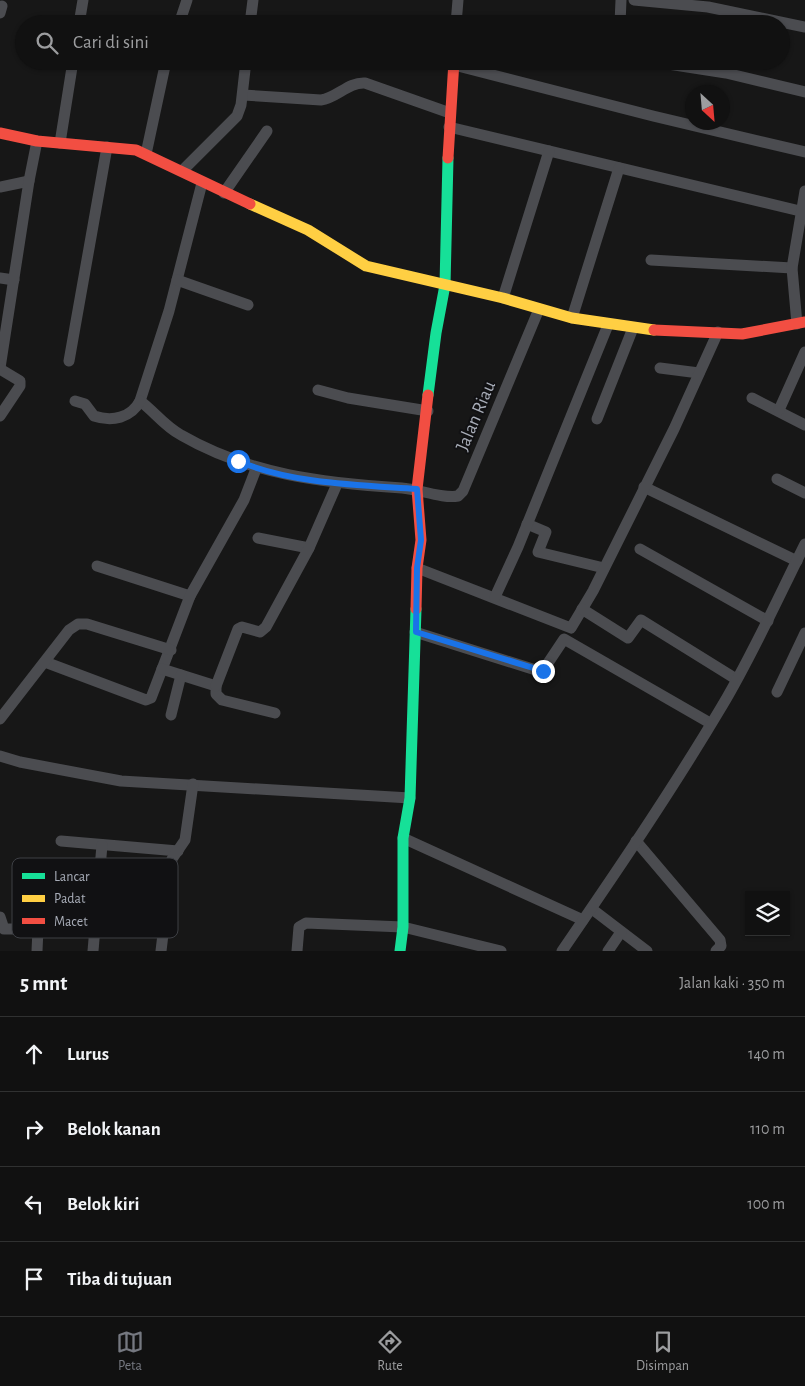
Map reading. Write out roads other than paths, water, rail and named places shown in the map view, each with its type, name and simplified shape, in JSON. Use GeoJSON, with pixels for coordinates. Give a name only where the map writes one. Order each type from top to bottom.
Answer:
{"type":"FeatureCollection","features":[{"type":"Feature","properties":{"kind":"street"},"geometry":{"type":"LineString","coordinates":[[80,15],[83,0]]}},
{"type":"Feature","properties":{"kind":"street"},"geometry":{"type":"LineString","coordinates":[[182,15],[187,0]]}},
{"type":"Feature","properties":{"kind":"street"},"geometry":{"type":"LineString","coordinates":[[251,15],[253,0]]}},
{"type":"Feature","properties":{"kind":"street"},"geometry":{"type":"LineString","coordinates":[[457,15],[458,0]]}},
{"type":"Feature","properties":{"kind":"street"},"geometry":{"type":"LineString","coordinates":[[620,15],[621,0]]}},
{"type":"Feature","properties":{"kind":"street"},"geometry":{"type":"LineString","coordinates":[[634,0],[708,7],[749,15]]}},
{"type":"Feature","properties":{"kind":"street"},"geometry":{"type":"LineString","coordinates":[[790,23],[805,26]]}},
{"type":"Feature","properties":{"kind":"street"},"geometry":{"type":"LineString","coordinates":[[60,144],[72,70]]}},
{"type":"Feature","properties":{"kind":"street"},"geometry":{"type":"LineString","coordinates":[[146,154],[164,70]]}},
{"type":"Feature","properties":{"kind":"street"},"geometry":{"type":"LineString","coordinates":[[183,170],[237,116],[243,95],[245,70]]}},
{"type":"Feature","properties":{"kind":"street"},"geometry":{"type":"LineString","coordinates":[[400,951],[403,927],[403,838],[410,798],[417,568],[421,540],[417,489],[436,333],[445,285],[449,126],[453,70]]}},
{"type":"Feature","properties":{"kind":"street"},"geometry":{"type":"LineString","coordinates":[[480,70],[653,116],[805,152]]}},
{"type":"Feature","properties":{"kind":"street"},"geometry":{"type":"LineString","coordinates":[[707,70],[805,92]]}},
{"type":"Feature","properties":{"kind":"street"},"geometry":{"type":"LineString","coordinates":[[243,95],[321,100],[330,98],[356,83],[365,83],[450,112]]}},
{"type":"Feature","properties":{"kind":"street"},"geometry":{"type":"LineString","coordinates":[[449,126],[800,211]]}},
{"type":"Feature","properties":{"kind":"street"},"geometry":{"type":"LineString","coordinates":[[224,193],[266,131]]}},
{"type":"Feature","properties":{"kind":"street"},"geometry":{"type":"LineString","coordinates":[[0,133],[37,142],[107,147],[146,154],[183,170],[202,183],[308,230],[366,266],[503,298],[572,318],[608,325],[665,332],[742,334],[801,323],[792,268],[800,246],[800,211],[805,192]]}},
{"type":"Feature","properties":{"kind":"street"},"geometry":{"type":"LineString","coordinates":[[0,414],[20,386],[20,381],[0,369],[29,181],[37,142]]}},
{"type":"Feature","properties":{"kind":"street"},"geometry":{"type":"LineString","coordinates":[[69,361],[107,147]]}},
{"type":"Feature","properties":{"kind":"street"},"geometry":{"type":"LineString","coordinates":[[503,298],[549,151]]}},
{"type":"Feature","properties":{"kind":"street"},"geometry":{"type":"LineString","coordinates":[[572,318],[619,168]]}},
{"type":"Feature","properties":{"kind":"street"},"geometry":{"type":"LineString","coordinates":[[0,187],[29,181]]}},
{"type":"Feature","properties":{"kind":"street"},"geometry":{"type":"LineString","coordinates":[[75,401],[85,404],[94,416],[105,418],[125,416],[134,410],[140,400],[177,280],[202,183]]}},
{"type":"Feature","properties":{"kind":"street"},"geometry":{"type":"LineString","coordinates":[[651,260],[792,268]]}},
{"type":"Feature","properties":{"kind":"street"},"geometry":{"type":"LineString","coordinates":[[0,278],[14,280]]}},
{"type":"Feature","properties":{"kind":"street"},"geometry":{"type":"LineString","coordinates":[[177,280],[248,305]]}},
{"type":"Feature","properties":{"kind":"street","name":"Jalan Riau"},"geometry":{"type":"LineString","coordinates":[[140,400],[159,420],[181,435],[256,468],[337,484],[417,489],[455,497],[462,494],[539,309]]}},
{"type":"Feature","properties":{"kind":"street"},"geometry":{"type":"LineString","coordinates":[[495,597],[527,524],[608,325]]}},
{"type":"Feature","properties":{"kind":"street"},"geometry":{"type":"LineString","coordinates":[[597,419],[633,328]]}},
{"type":"Feature","properties":{"kind":"street"},"geometry":{"type":"LineString","coordinates":[[416,632],[542,672],[571,628],[604,568],[718,332]]}},
{"type":"Feature","properties":{"kind":"street"},"geometry":{"type":"LineString","coordinates":[[779,410],[805,352]]}},
{"type":"Feature","properties":{"kind":"street"},"geometry":{"type":"LineString","coordinates":[[660,368],[699,372]]}},
{"type":"Feature","properties":{"kind":"street"},"geometry":{"type":"LineString","coordinates":[[318,390],[348,398],[428,411]]}},
{"type":"Feature","properties":{"kind":"street"},"geometry":{"type":"LineString","coordinates":[[752,398],[779,410],[805,425]]}},
{"type":"Feature","properties":{"kind":"street"},"geometry":{"type":"LineString","coordinates":[[45,662],[146,700],[153,697],[190,596],[244,500],[256,468]]}},
{"type":"Feature","properties":{"kind":"street"},"geometry":{"type":"LineString","coordinates":[[777,479],[805,493]]}},
{"type":"Feature","properties":{"kind":"street"},"geometry":{"type":"LineString","coordinates":[[275,713],[222,700],[217,696],[216,686],[238,629],[245,628],[260,632],[264,630],[309,548],[337,484]]}},
{"type":"Feature","properties":{"kind":"street"},"geometry":{"type":"LineString","coordinates":[[644,488],[797,561]]}},
{"type":"Feature","properties":{"kind":"street"},"geometry":{"type":"LineString","coordinates":[[527,524],[546,532],[538,552],[604,568]]}},
{"type":"Feature","properties":{"kind":"street"},"geometry":{"type":"LineString","coordinates":[[258,538],[309,548]]}},
{"type":"Feature","properties":{"kind":"street"},"geometry":{"type":"LineString","coordinates":[[562,951],[636,841],[710,723],[768,621],[805,544]]}},
{"type":"Feature","properties":{"kind":"street"},"geometry":{"type":"LineString","coordinates":[[640,549],[768,621]]}},
{"type":"Feature","properties":{"kind":"street"},"geometry":{"type":"LineString","coordinates":[[98,566],[190,596]]}},
{"type":"Feature","properties":{"kind":"street"},"geometry":{"type":"LineString","coordinates":[[417,568],[571,628]]}},
{"type":"Feature","properties":{"kind":"street"},"geometry":{"type":"LineString","coordinates":[[582,609],[628,638],[640,620],[736,679]]}},
{"type":"Feature","properties":{"kind":"street"},"geometry":{"type":"LineString","coordinates":[[0,719],[69,630],[82,623],[171,650]]}},
{"type":"Feature","properties":{"kind":"street"},"geometry":{"type":"LineString","coordinates":[[777,692],[805,633]]}},
{"type":"Feature","properties":{"kind":"street"},"geometry":{"type":"LineString","coordinates":[[564,639],[710,723]]}},
{"type":"Feature","properties":{"kind":"street"},"geometry":{"type":"LineString","coordinates":[[162,669],[216,686]]}},
{"type":"Feature","properties":{"kind":"street"},"geometry":{"type":"LineString","coordinates":[[171,715],[181,675]]}},
{"type":"Feature","properties":{"kind":"street"},"geometry":{"type":"LineString","coordinates":[[0,756],[20,762],[102,778],[410,798]]}},
{"type":"Feature","properties":{"kind":"street"},"geometry":{"type":"LineString","coordinates":[[172,858],[185,840],[193,784]]}},
{"type":"Feature","properties":{"kind":"street"},"geometry":{"type":"LineString","coordinates":[[403,838],[584,920]]}},
{"type":"Feature","properties":{"kind":"street"},"geometry":{"type":"LineString","coordinates":[[61,841],[178,851]]}},
{"type":"Feature","properties":{"kind":"street"},"geometry":{"type":"LineString","coordinates":[[636,841],[720,940],[721,946],[716,951]]}},
{"type":"Feature","properties":{"kind":"street"},"geometry":{"type":"LineString","coordinates":[[101,858],[102,845]]}},
{"type":"Feature","properties":{"kind":"street"},"geometry":{"type":"LineString","coordinates":[[592,908],[646,951]]}},
{"type":"Feature","properties":{"kind":"street"},"geometry":{"type":"LineString","coordinates":[[0,917],[2,929]]}},
{"type":"Feature","properties":{"kind":"street"},"geometry":{"type":"LineString","coordinates":[[296,951],[298,931],[302,924],[403,927],[501,951]]}},
{"type":"Feature","properties":{"kind":"street"},"geometry":{"type":"LineString","coordinates":[[608,951],[621,932]]}},
{"type":"Feature","properties":{"kind":"street"},"geometry":{"type":"LineString","coordinates":[[37,951],[38,938]]}},
{"type":"Feature","properties":{"kind":"street"},"geometry":{"type":"LineString","coordinates":[[93,951],[94,938]]}},
{"type":"Feature","properties":{"kind":"street"},"geometry":{"type":"LineString","coordinates":[[161,951],[163,938]]}}]}
